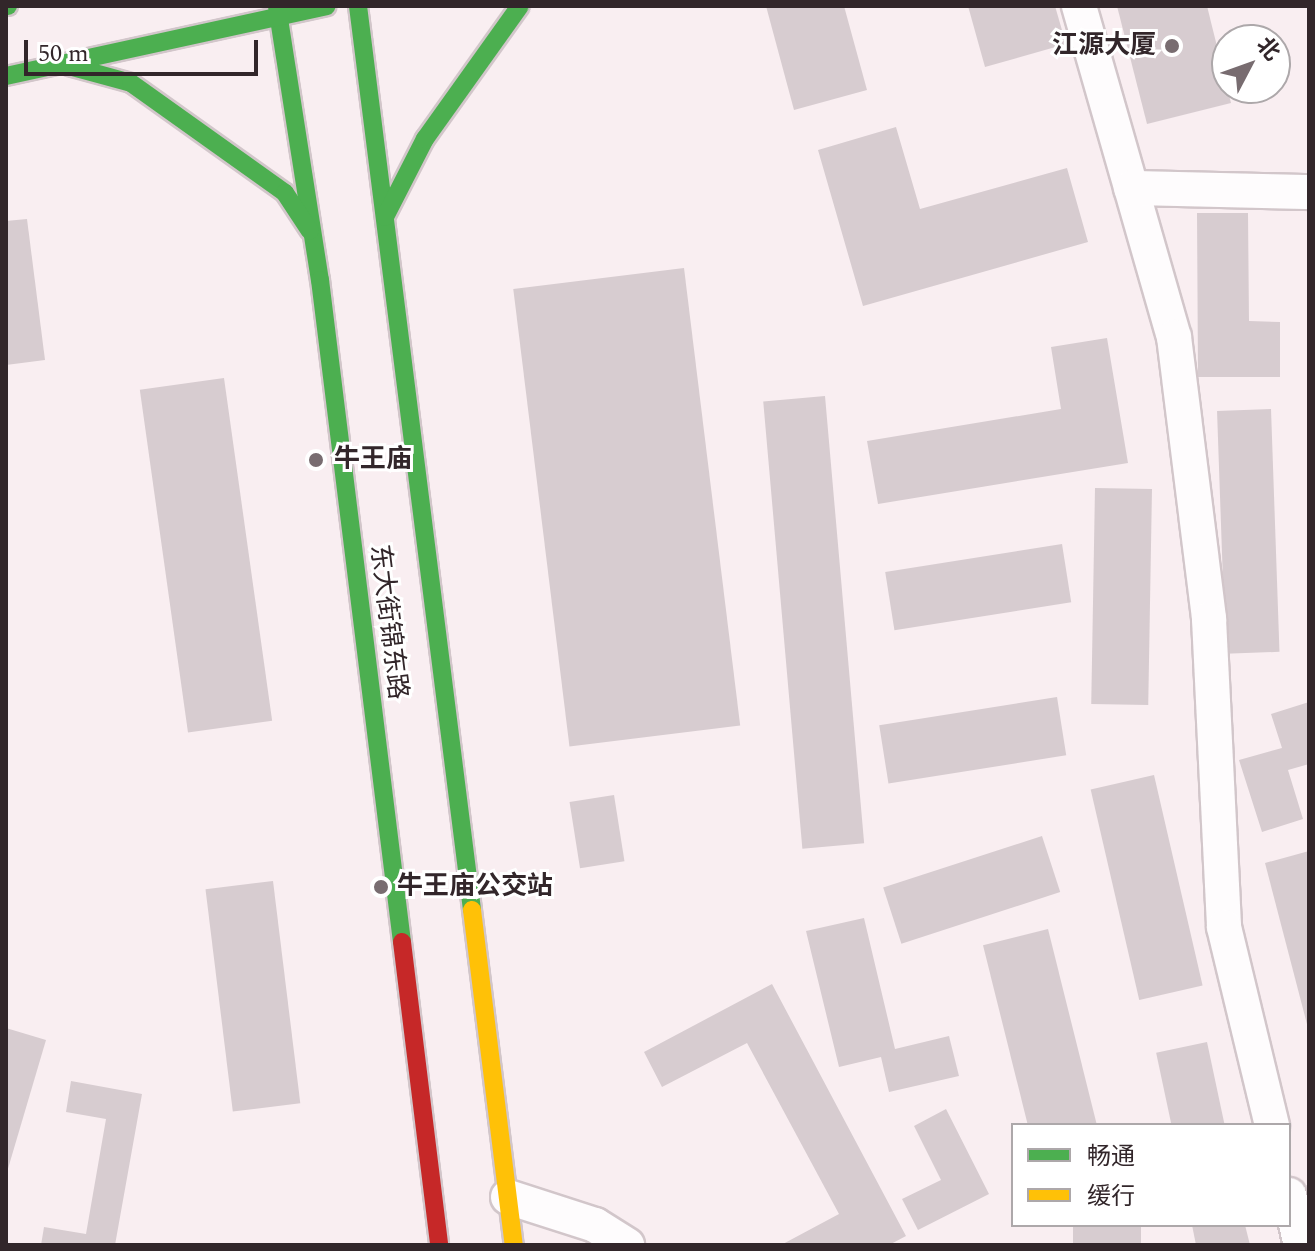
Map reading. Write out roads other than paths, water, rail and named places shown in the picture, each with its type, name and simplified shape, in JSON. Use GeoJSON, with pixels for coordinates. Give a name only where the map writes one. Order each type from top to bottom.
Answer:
{"type":"FeatureCollection","features":[{"type":"Feature","properties":{"kind":"main road"},"geometry":{"type":"LineString","coordinates":[[6,76],[278,12],[326,6]]}},
{"type":"Feature","properties":{"kind":"main road","name":"东大街锦东路"},"geometry":{"type":"LineString","coordinates":[[358,6],[514,1245]]}},
{"type":"Feature","properties":{"kind":"main road"},"geometry":{"type":"LineString","coordinates":[[385,217],[425,139],[520,6]]}},
{"type":"Feature","properties":{"kind":"main road","name":"东大街锦东路"},"geometry":{"type":"LineString","coordinates":[[278,12],[312,234],[439,1245]]}},
{"type":"Feature","properties":{"kind":"main road"},"geometry":{"type":"LineString","coordinates":[[63,64],[131,83],[285,193],[312,234]]}},
{"type":"Feature","properties":{"kind":"street"},"geometry":{"type":"LineString","coordinates":[[1079,6],[1174,337],[1209,619],[1224,927],[1272,1123]]}},
{"type":"Feature","properties":{"kind":"street"},"geometry":{"type":"LineString","coordinates":[[1131,188],[1309,192]]}},
{"type":"Feature","properties":{"kind":"street"},"geometry":{"type":"LineString","coordinates":[[508,1197],[595,1225],[627,1245]]}},
{"type":"Feature","properties":{"kind":"street"},"geometry":{"type":"LineString","coordinates":[[1291,1203],[1301,1245]]}},
{"type":"Feature","properties":{"kind":"place","name":"江源大厦"},"geometry":{"type":"Point","coordinates":[1172,46]}},
{"type":"Feature","properties":{"kind":"place","name":"牛王庙"},"geometry":{"type":"Point","coordinates":[316,460]}},
{"type":"Feature","properties":{"kind":"place","name":"牛王庙公交站"},"geometry":{"type":"Point","coordinates":[381,887]}}]}
